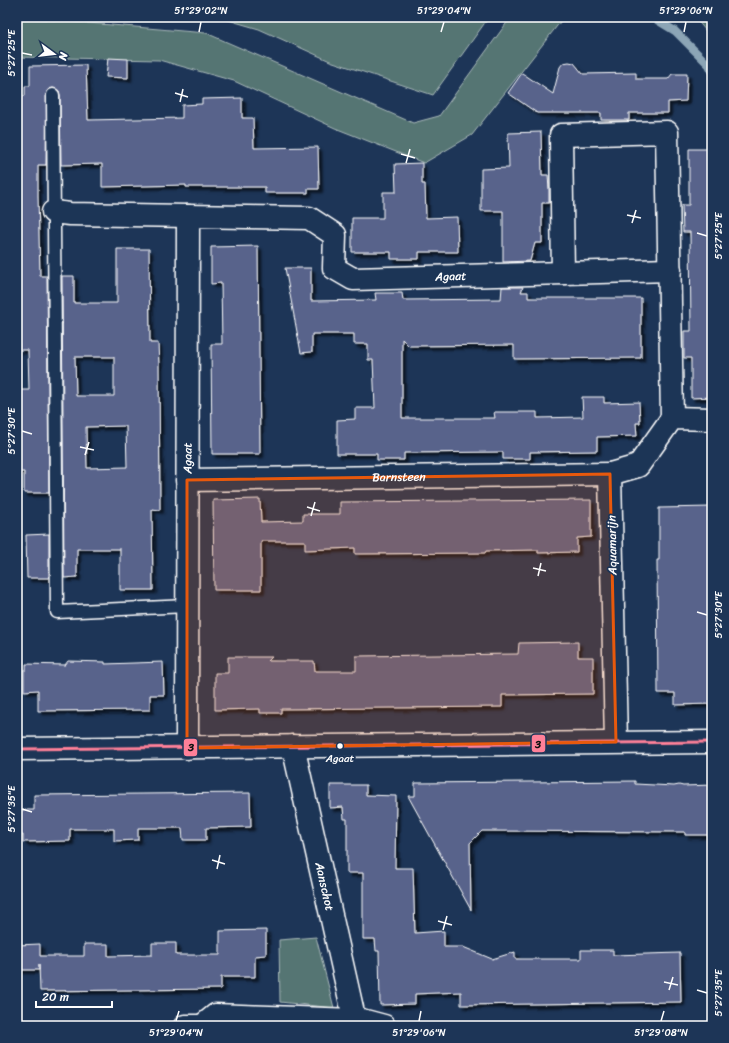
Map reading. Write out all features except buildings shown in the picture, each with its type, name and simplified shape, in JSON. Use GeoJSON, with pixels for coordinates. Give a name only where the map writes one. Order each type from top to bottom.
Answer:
{"type":"FeatureCollection","features":[{"type":"Feature","properties":{"kind":"street"},"geometry":{"type":"LineString","coordinates":[[563,273],[561,135],[667,132],[672,418],[638,466],[610,474]]}},
{"type":"Feature","properties":{"kind":"street","name":"Agaat"},"geometry":{"type":"LineString","coordinates":[[54,212],[70,214],[309,218],[334,235],[334,268],[354,278],[670,270]]}},
{"type":"Feature","properties":{"kind":"street","name":"Agaat"},"geometry":{"type":"LineString","coordinates":[[187,748],[188,216]]}},
{"type":"Feature","properties":{"kind":"street"},"geometry":{"type":"LineString","coordinates":[[672,418],[712,419]]}},
{"type":"Feature","properties":{"kind":"street","name":"Barnsteen"},"geometry":{"type":"LineString","coordinates":[[187,480],[610,474]]}},
{"type":"Feature","properties":{"kind":"street","name":"Aquamarijn"},"geometry":{"type":"LineString","coordinates":[[610,474],[616,742]]}},
{"type":"Feature","properties":{"kind":"street"},"geometry":{"type":"LineString","coordinates":[[17,749],[712,742]]}},
{"type":"Feature","properties":{"kind":"street","name":"Aanschot"},"geometry":{"type":"LineString","coordinates":[[293,746],[355,1022]]}},
{"type":"Feature","properties":{"kind":"street"},"geometry":{"type":"LineString","coordinates":[[185,1026],[200,1026],[215,1013],[355,1022],[384,1026]]}},
{"type":"Feature","properties":{"kind":"lane"},"geometry":{"type":"LineString","coordinates":[[53,95],[57,612],[187,606]]}},
{"type":"Feature","properties":{"kind":"highlighted area"},"geometry":{"type":"Polygon","coordinates":[[[610,474],[616,742],[187,748],[187,480],[610,474]]]}},
{"type":"Feature","properties":{"kind":"green space"},"geometry":{"type":"Polygon","coordinates":[[[218,17],[489,17],[433,95],[330,61],[259,29],[218,17]]]}},
{"type":"Feature","properties":{"kind":"green space"},"geometry":{"type":"Polygon","coordinates":[[[511,17],[564,17],[472,135],[424,163],[335,128],[234,81],[159,60],[17,57],[17,19],[29,18],[206,33],[413,123],[439,116],[511,17]]]}},
{"type":"Feature","properties":{"kind":"green space"},"geometry":{"type":"Polygon","coordinates":[[[693,17],[712,17],[712,38],[696,19],[693,17]]]}},
{"type":"Feature","properties":{"kind":"green space"},"geometry":{"type":"Polygon","coordinates":[[[316,937],[334,1008],[280,1002],[279,940],[316,937]]]}},
{"type":"Feature","properties":{"kind":"waterway"},"geometry":{"type":"LineString","coordinates":[[652,17],[675,31],[709,65],[712,71]]}},
{"type":"Feature","properties":{"kind":"transit line","name":"3"},"geometry":{"type":"LineString","coordinates":[[17,749],[712,742]]}},
{"type":"Feature","properties":{"kind":"place","name":"Agaat"},"geometry":{"type":"Point","coordinates":[340,746]}}]}
